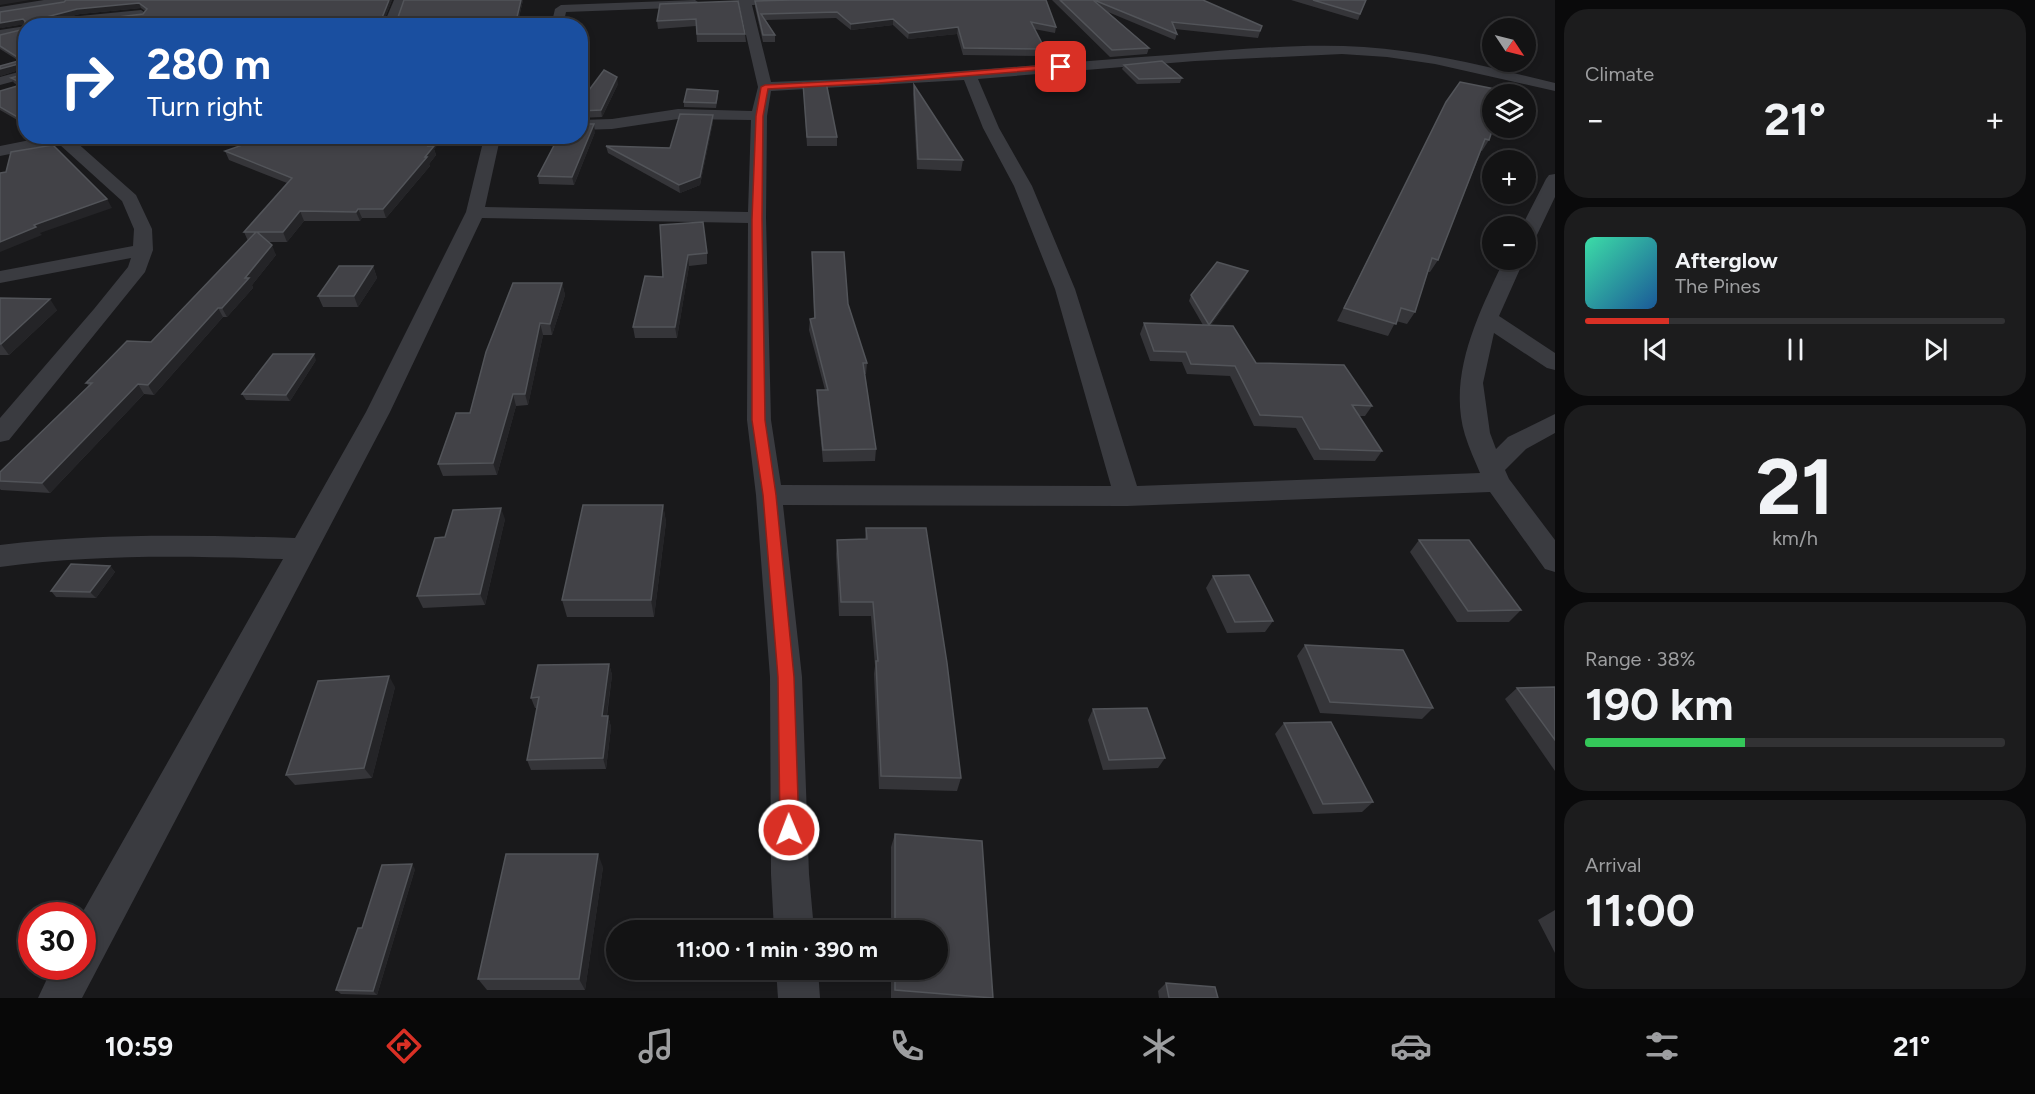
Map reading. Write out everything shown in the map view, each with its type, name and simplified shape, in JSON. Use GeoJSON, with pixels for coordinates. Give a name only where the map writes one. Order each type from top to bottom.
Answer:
{"type":"FeatureCollection","features":[{"type":"Feature","properties":{"kind":"street"},"geometry":{"type":"LineString","coordinates":[[0,10],[59,0]]}},
{"type":"Feature","properties":{"kind":"street"},"geometry":{"type":"LineString","coordinates":[[392,18],[400,0]]}},
{"type":"Feature","properties":{"kind":"street"},"geometry":{"type":"LineString","coordinates":[[792,0],[741,2],[746,12],[765,87],[759,116],[757,219],[759,420],[770,495],[786,677],[790,874],[793,920]]}},
{"type":"Feature","properties":{"kind":"street"},"geometry":{"type":"LineString","coordinates":[[563,4],[703,4]]}},
{"type":"Feature","properties":{"kind":"street"},"geometry":{"type":"LineString","coordinates":[[105,18],[143,15]]}},
{"type":"Feature","properties":{"kind":"street"},"geometry":{"type":"LineString","coordinates":[[0,34],[18,31]]}},
{"type":"Feature","properties":{"kind":"street"},"geometry":{"type":"LineString","coordinates":[[765,87],[1153,60],[1338,51],[1439,60],[1555,87]]}},
{"type":"Feature","properties":{"kind":"street"},"geometry":{"type":"LineString","coordinates":[[969,74],[991,128],[1023,186],[1065,289],[1127,496]]}},
{"type":"Feature","properties":{"kind":"street"},"geometry":{"type":"LineString","coordinates":[[0,81],[18,76]]}},
{"type":"Feature","properties":{"kind":"street"},"geometry":{"type":"LineString","coordinates":[[588,125],[612,124],[678,114],[759,116]]}},
{"type":"Feature","properties":{"kind":"street"},"geometry":{"type":"LineString","coordinates":[[0,151],[42,144]]}},
{"type":"Feature","properties":{"kind":"street"},"geometry":{"type":"LineString","coordinates":[[0,434],[138,268],[143,250],[143,229],[130,199],[77,144]]}},
{"type":"Feature","properties":{"kind":"street"},"geometry":{"type":"LineString","coordinates":[[96,928],[378,412],[475,212],[491,144]]}},
{"type":"Feature","properties":{"kind":"street"},"geometry":{"type":"LineString","coordinates":[[1536,217],[1555,179]]}},
{"type":"Feature","properties":{"kind":"street"},"geometry":{"type":"LineString","coordinates":[[475,212],[757,219]]}},
{"type":"Feature","properties":{"kind":"street"},"geometry":{"type":"LineString","coordinates":[[0,277],[143,250]]}},
{"type":"Feature","properties":{"kind":"street"},"geometry":{"type":"LineString","coordinates":[[1509,270],[1487,318],[1471,382],[1477,433],[1494,475],[1555,561]]}},
{"type":"Feature","properties":{"kind":"street"},"geometry":{"type":"LineString","coordinates":[[1487,318],[1555,363]]}},
{"type":"Feature","properties":{"kind":"street"},"geometry":{"type":"LineString","coordinates":[[1494,475],[1517,443],[1555,422]]}},
{"type":"Feature","properties":{"kind":"street"},"geometry":{"type":"LineString","coordinates":[[770,495],[1127,496],[1494,475]]}},
{"type":"Feature","properties":{"kind":"street"},"geometry":{"type":"LineString","coordinates":[[0,556],[62,548],[151,546],[303,549]]}},
{"type":"Feature","properties":{"kind":"street"},"geometry":{"type":"LineString","coordinates":[[58,998],[68,980]]}},
{"type":"Feature","properties":{"kind":"street"},"geometry":{"type":"LineString","coordinates":[[798,980],[799,998]]}},
{"type":"Feature","properties":{"kind":"building"},"geometry":{"type":"Polygon","coordinates":[[[66,0],[389,0],[382,18],[110,18],[143,14],[147,9],[139,3],[77,9],[43,18],[18,18],[18,20],[0,23],[0,12],[66,0]]]}},
{"type":"Feature","properties":{"kind":"building"},"geometry":{"type":"Polygon","coordinates":[[[404,0],[521,0],[517,18],[398,18],[404,0]]]}},
{"type":"Feature","properties":{"kind":"building"},"geometry":{"type":"Polygon","coordinates":[[[1046,0],[1056,27],[1031,22],[1045,49],[964,48],[958,27],[909,33],[893,19],[851,24],[837,12],[761,14],[775,35],[763,35],[755,1],[1046,0]]]}},
{"type":"Feature","properties":{"kind":"building"},"geometry":{"type":"Polygon","coordinates":[[[1060,0],[1093,0],[1149,48],[1112,50],[1060,0]]]}},
{"type":"Feature","properties":{"kind":"building"},"geometry":{"type":"Polygon","coordinates":[[[1094,0],[1203,0],[1262,26],[1260,31],[1172,22],[1177,34],[1094,0]]]}},
{"type":"Feature","properties":{"kind":"building"},"geometry":{"type":"Polygon","coordinates":[[[1313,0],[1366,0],[1360,14],[1313,0]]]}},
{"type":"Feature","properties":{"kind":"building"},"geometry":{"type":"Polygon","coordinates":[[[738,1],[745,34],[697,34],[696,19],[657,21],[660,4],[738,1]]]}},
{"type":"Feature","properties":{"kind":"building"},"geometry":{"type":"Polygon","coordinates":[[[18,31],[18,57],[0,46],[0,35],[18,31]]]}},
{"type":"Feature","properties":{"kind":"building"},"geometry":{"type":"Polygon","coordinates":[[[18,61],[18,64],[0,69],[0,66],[18,61]]]}},
{"type":"Feature","properties":{"kind":"building"},"geometry":{"type":"Polygon","coordinates":[[[1162,61],[1182,78],[1139,79],[1124,65],[1162,61]]]}},
{"type":"Feature","properties":{"kind":"building"},"geometry":{"type":"Polygon","coordinates":[[[604,70],[617,77],[601,110],[588,111],[588,91],[604,70]]]}},
{"type":"Feature","properties":{"kind":"building"},"geometry":{"type":"Polygon","coordinates":[[[826,82],[837,137],[807,137],[803,83],[826,82]]]}},
{"type":"Feature","properties":{"kind":"building"},"geometry":{"type":"Polygon","coordinates":[[[1460,82],[1482,86],[1482,138],[1490,138],[1489,140],[1485,139],[1438,260],[1432,258],[1415,312],[1401,308],[1396,324],[1344,308],[1446,102],[1460,82]]]}},
{"type":"Feature","properties":{"kind":"building"},"geometry":{"type":"Polygon","coordinates":[[[914,85],[963,160],[918,159],[914,85]]]}},
{"type":"Feature","properties":{"kind":"building"},"geometry":{"type":"Polygon","coordinates":[[[18,86],[18,117],[0,107],[0,91],[18,86]]]}},
{"type":"Feature","properties":{"kind":"building"},"geometry":{"type":"Polygon","coordinates":[[[687,89],[718,91],[716,103],[684,102],[687,89]]]}},
{"type":"Feature","properties":{"kind":"building"},"geometry":{"type":"Polygon","coordinates":[[[680,114],[713,115],[700,177],[679,185],[606,146],[670,148],[680,114]]]}},
{"type":"Feature","properties":{"kind":"building"},"geometry":{"type":"Polygon","coordinates":[[[588,124],[594,124],[588,138],[588,124]]]}},
{"type":"Feature","properties":{"kind":"building"},"geometry":{"type":"Polygon","coordinates":[[[245,144],[429,144],[428,146],[434,146],[383,209],[358,209],[356,212],[300,211],[283,232],[257,232],[272,245],[245,278],[249,278],[222,308],[218,308],[148,385],[138,384],[42,483],[0,481],[0,472],[92,383],[86,383],[127,341],[151,342],[256,232],[244,232],[292,178],[225,151],[245,144]]]}},
{"type":"Feature","properties":{"kind":"building"},"geometry":{"type":"Polygon","coordinates":[[[555,144],[586,144],[572,177],[538,176],[555,144]]]}},
{"type":"Feature","properties":{"kind":"building"},"geometry":{"type":"Polygon","coordinates":[[[53,145],[107,199],[34,225],[36,227],[0,242],[0,173],[6,172],[11,152],[53,145]]]}},
{"type":"Feature","properties":{"kind":"building"},"geometry":{"type":"Polygon","coordinates":[[[703,222],[707,253],[688,255],[675,327],[633,327],[645,276],[663,277],[660,225],[703,222]]]}},
{"type":"Feature","properties":{"kind":"building"},"geometry":{"type":"Polygon","coordinates":[[[812,252],[844,252],[848,304],[867,363],[863,363],[876,449],[823,450],[817,390],[828,390],[810,319],[815,318],[812,252]]]}},
{"type":"Feature","properties":{"kind":"building"},"geometry":{"type":"Polygon","coordinates":[[[1217,262],[1248,271],[1209,325],[1191,295],[1217,262]]]}},
{"type":"Feature","properties":{"kind":"building"},"geometry":{"type":"Polygon","coordinates":[[[339,266],[373,266],[354,296],[318,296],[339,266]]]}},
{"type":"Feature","properties":{"kind":"building"},"geometry":{"type":"Polygon","coordinates":[[[513,283],[562,283],[550,324],[540,323],[525,394],[513,394],[493,463],[438,464],[456,413],[470,413],[486,352],[513,283]]]}},
{"type":"Feature","properties":{"kind":"building"},"geometry":{"type":"Polygon","coordinates":[[[0,298],[50,299],[0,344],[0,298]]]}},
{"type":"Feature","properties":{"kind":"building"},"geometry":{"type":"Polygon","coordinates":[[[1144,323],[1233,326],[1256,363],[1344,365],[1372,406],[1352,405],[1382,451],[1320,449],[1302,417],[1260,415],[1235,366],[1191,364],[1186,352],[1154,351],[1144,323]]]}},
{"type":"Feature","properties":{"kind":"building"},"geometry":{"type":"Polygon","coordinates":[[[273,354],[314,354],[286,395],[242,394],[273,354]]]}},
{"type":"Feature","properties":{"kind":"building"},"geometry":{"type":"Polygon","coordinates":[[[583,505],[663,505],[651,600],[562,600],[583,505]]]}},
{"type":"Feature","properties":{"kind":"building"},"geometry":{"type":"Polygon","coordinates":[[[501,508],[480,594],[417,596],[435,538],[445,537],[453,510],[501,508]]]}},
{"type":"Feature","properties":{"kind":"building"},"geometry":{"type":"Polygon","coordinates":[[[866,528],[926,528],[947,663],[961,778],[881,776],[876,661],[878,661],[873,602],[841,602],[837,540],[867,539],[866,528]]]}},
{"type":"Feature","properties":{"kind":"building"},"geometry":{"type":"Polygon","coordinates":[[[1419,540],[1469,540],[1521,610],[1468,611],[1419,540]]]}},
{"type":"Feature","properties":{"kind":"building"},"geometry":{"type":"Polygon","coordinates":[[[71,564],[110,566],[90,592],[51,591],[71,564]]]}},
{"type":"Feature","properties":{"kind":"building"},"geometry":{"type":"Polygon","coordinates":[[[1249,575],[1273,621],[1235,622],[1213,576],[1249,575]]]}},
{"type":"Feature","properties":{"kind":"building"},"geometry":{"type":"Polygon","coordinates":[[[1305,645],[1403,650],[1433,708],[1330,702],[1305,645]]]}},
{"type":"Feature","properties":{"kind":"building"},"geometry":{"type":"Polygon","coordinates":[[[609,664],[602,716],[608,716],[603,758],[527,760],[539,697],[531,698],[538,665],[609,664]]]}},
{"type":"Feature","properties":{"kind":"building"},"geometry":{"type":"Polygon","coordinates":[[[389,676],[364,768],[286,775],[318,681],[389,676]]]}},
{"type":"Feature","properties":{"kind":"building"},"geometry":{"type":"Polygon","coordinates":[[[1555,687],[1555,740],[1517,688],[1555,687]]]}},
{"type":"Feature","properties":{"kind":"building"},"geometry":{"type":"Polygon","coordinates":[[[1147,708],[1165,758],[1109,760],[1093,709],[1147,708]]]}},
{"type":"Feature","properties":{"kind":"building"},"geometry":{"type":"Polygon","coordinates":[[[1331,722],[1373,802],[1323,804],[1284,723],[1331,722]]]}},
{"type":"Feature","properties":{"kind":"building"},"geometry":{"type":"Polygon","coordinates":[[[895,834],[982,841],[993,998],[895,990],[895,980],[948,980],[948,920],[895,920],[895,834]]]}},
{"type":"Feature","properties":{"kind":"building"},"geometry":{"type":"Polygon","coordinates":[[[506,854],[598,854],[579,979],[478,979],[506,854]]]}},
{"type":"Feature","properties":{"kind":"building"},"geometry":{"type":"Polygon","coordinates":[[[412,864],[373,991],[336,990],[358,928],[362,928],[382,865],[412,864]]]}},
{"type":"Feature","properties":{"kind":"building"},"geometry":{"type":"Polygon","coordinates":[[[1166,983],[1215,987],[1218,998],[1169,998],[1166,983]]]}},
{"type":"Feature","properties":{"kind":"route"},"geometry":{"type":"LineString","coordinates":[[789,830],[786,677],[770,495],[759,420],[756,273],[759,116],[765,87],[1061,67]]}}]}
